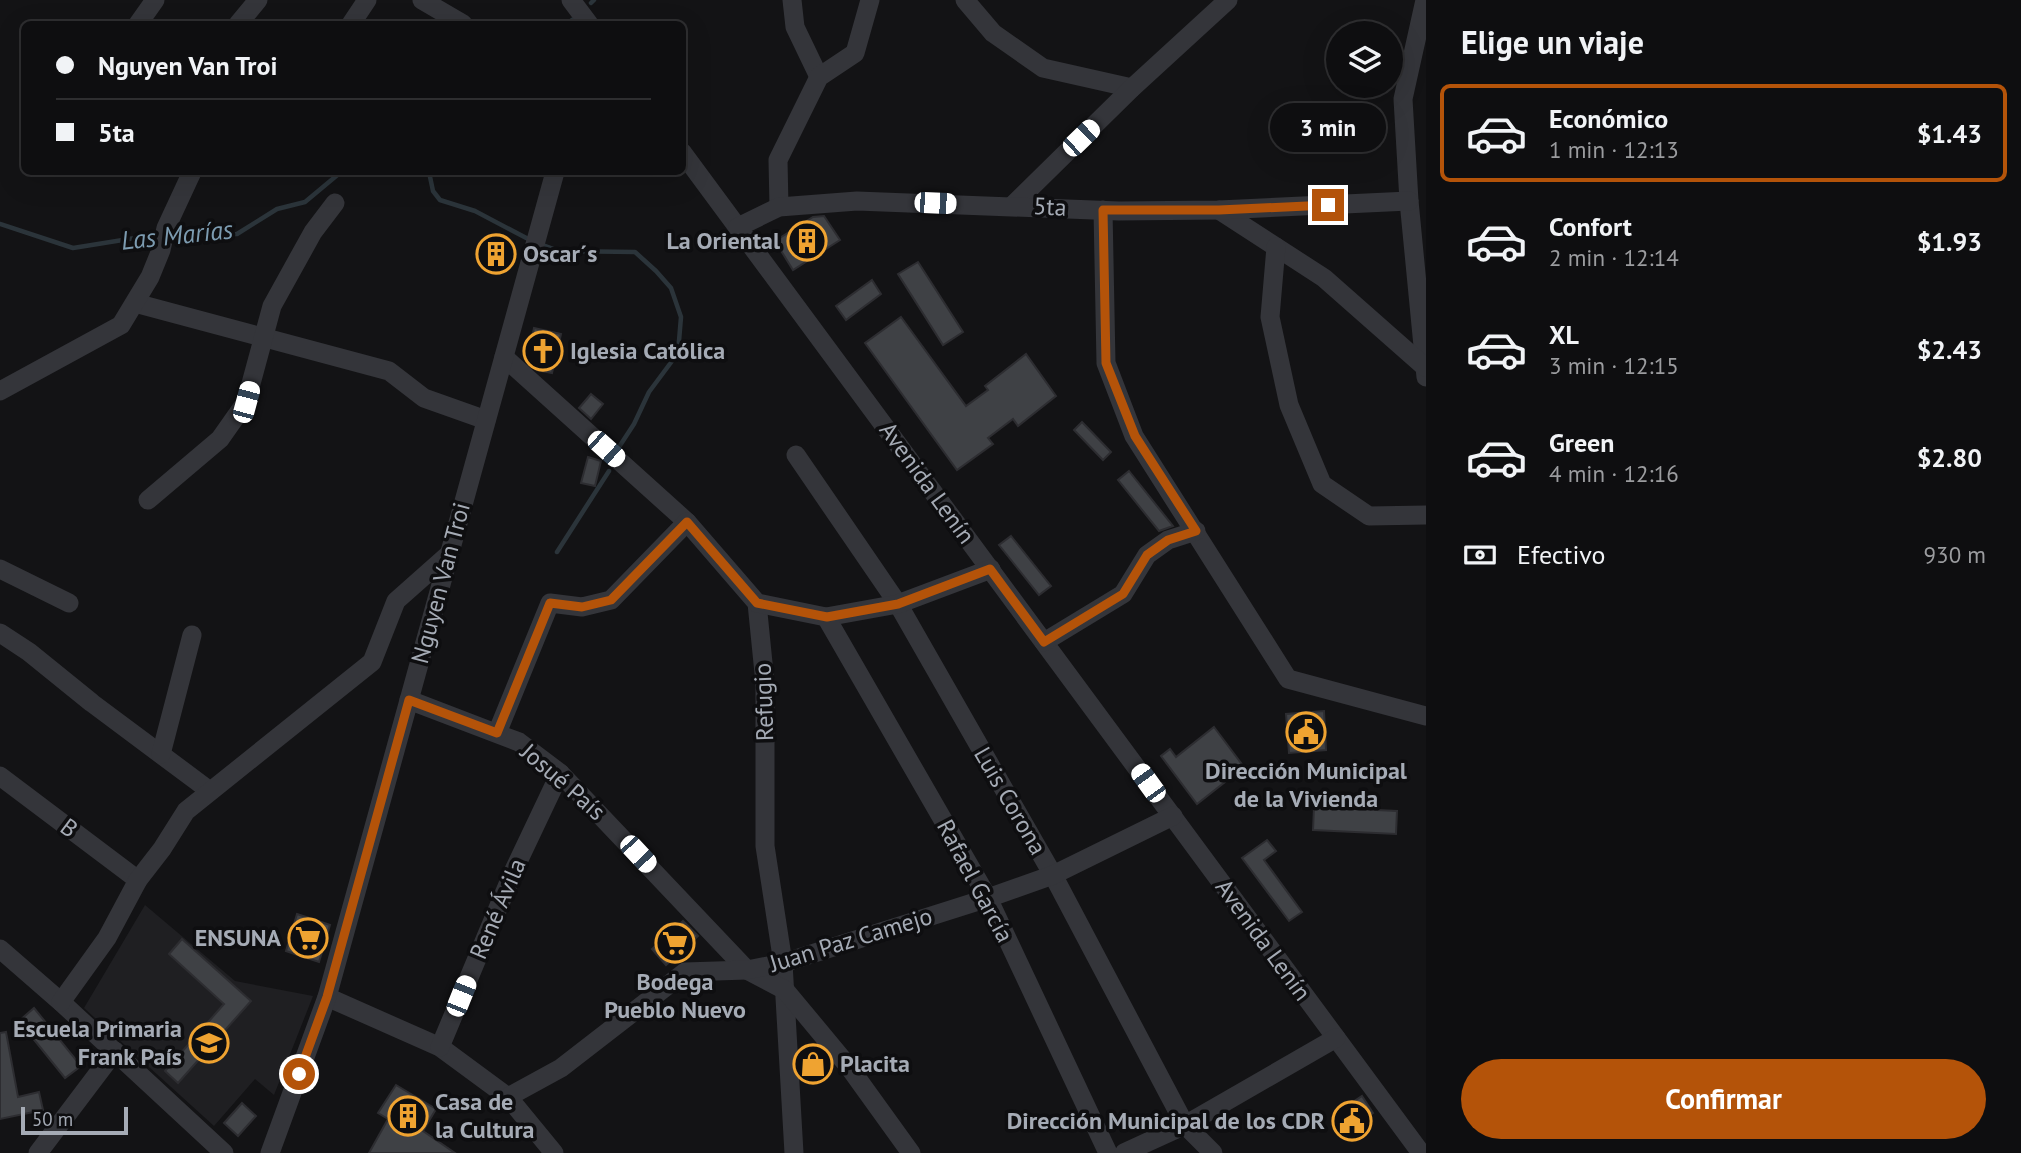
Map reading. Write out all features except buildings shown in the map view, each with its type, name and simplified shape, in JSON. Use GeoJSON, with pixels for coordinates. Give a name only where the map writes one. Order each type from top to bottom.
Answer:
{"type":"FeatureCollection","features":[{"type":"Feature","properties":{"kind":"street"},"geometry":{"type":"LineString","coordinates":[[140,21],[155,0]]}},
{"type":"Feature","properties":{"kind":"street"},"geometry":{"type":"LineString","coordinates":[[240,21],[258,0]]}},
{"type":"Feature","properties":{"kind":"street"},"geometry":{"type":"LineString","coordinates":[[353,21],[367,0]]}},
{"type":"Feature","properties":{"kind":"street"},"geometry":{"type":"LineString","coordinates":[[422,0],[458,21]]}},
{"type":"Feature","properties":{"kind":"street"},"geometry":{"type":"LineString","coordinates":[[571,0],[587,21]]}},
{"type":"Feature","properties":{"kind":"street"},"geometry":{"type":"LineString","coordinates":[[792,0],[795,27],[819,77]]}},
{"type":"Feature","properties":{"kind":"street"},"geometry":{"type":"LineString","coordinates":[[779,207],[778,160],[819,77],[855,53],[870,0]]}},
{"type":"Feature","properties":{"kind":"street"},"geometry":{"type":"LineString","coordinates":[[965,0],[993,33],[1043,68],[1132,88]]}},
{"type":"Feature","properties":{"kind":"street"},"geometry":{"type":"LineString","coordinates":[[1425,0],[1403,99],[1409,201],[1426,372]]}},
{"type":"Feature","properties":{"kind":"street"},"geometry":{"type":"LineString","coordinates":[[1013,206],[1219,3]]}},
{"type":"Feature","properties":{"kind":"street","name":"Avenida Lenín"},"geometry":{"type":"LineString","coordinates":[[686,157],[1423,1153]]}},
{"type":"Feature","properties":{"kind":"street"},"geometry":{"type":"LineString","coordinates":[[0,391],[121,325],[150,277],[166,228],[191,175]]}},
{"type":"Feature","properties":{"kind":"street","name":"Nguyen Van Troi"},"geometry":{"type":"LineString","coordinates":[[272,1152],[327,997],[554,175]]}},
{"type":"Feature","properties":{"kind":"street","name":"5ta"},"geometry":{"type":"LineString","coordinates":[[738,227],[779,207],[857,201],[1103,210],[1219,210],[1409,201]]}},
{"type":"Feature","properties":{"kind":"street"},"geometry":{"type":"LineString","coordinates":[[148,500],[220,439],[246,402],[272,306],[313,232],[335,203]]}},
{"type":"Feature","properties":{"kind":"street"},"geometry":{"type":"LineString","coordinates":[[1103,210],[1106,363],[1135,436],[1288,679],[1426,716]]}},
{"type":"Feature","properties":{"kind":"street"},"geometry":{"type":"LineString","coordinates":[[1219,210],[1324,278],[1426,372]]}},
{"type":"Feature","properties":{"kind":"street"},"geometry":{"type":"LineString","coordinates":[[1276,247],[1270,317],[1289,405],[1322,484],[1369,516],[1426,515]]}},
{"type":"Feature","properties":{"kind":"street"},"geometry":{"type":"LineString","coordinates":[[135,303],[389,371],[424,398],[486,420]]}},
{"type":"Feature","properties":{"kind":"street"},"geometry":{"type":"LineString","coordinates":[[504,357],[687,522],[757,603],[827,617],[898,604],[990,569]]}},
{"type":"Feature","properties":{"kind":"street","name":"Luis Corona"},"geometry":{"type":"LineString","coordinates":[[796,455],[898,604],[1052,875],[1185,1125],[1213,1153]]}},
{"type":"Feature","properties":{"kind":"street"},"geometry":{"type":"LineString","coordinates":[[497,733],[550,603],[582,607],[611,600],[687,522]]}},
{"type":"Feature","properties":{"kind":"street"},"geometry":{"type":"LineString","coordinates":[[1044,642],[1123,594],[1147,555],[1168,540],[1196,531]]}},
{"type":"Feature","properties":{"kind":"street"},"geometry":{"type":"LineString","coordinates":[[61,1002],[107,938],[138,880],[186,811],[372,662],[396,601],[449,554]]}},
{"type":"Feature","properties":{"kind":"street"},"geometry":{"type":"LineString","coordinates":[[0,569],[69,603]]}},
{"type":"Feature","properties":{"kind":"street","name":"Refugio"},"geometry":{"type":"LineString","coordinates":[[757,603],[765,683],[765,846],[783,963],[794,1153]]}},
{"type":"Feature","properties":{"kind":"street","name":"Rafael García"},"geometry":{"type":"LineString","coordinates":[[827,617],[988,898],[1108,1153]]}},
{"type":"Feature","properties":{"kind":"street"},"geometry":{"type":"LineString","coordinates":[[0,633],[29,652],[210,791]]}},
{"type":"Feature","properties":{"kind":"street"},"geometry":{"type":"LineString","coordinates":[[161,754],[192,635]]}},
{"type":"Feature","properties":{"kind":"street","name":"Josué País"},"geometry":{"type":"LineString","coordinates":[[409,700],[519,742],[561,773],[747,970],[785,990],[849,1067],[911,1153]]}},
{"type":"Feature","properties":{"kind":"street","name":"René Ávila"},"geometry":{"type":"LineString","coordinates":[[440,1047],[514,870],[561,773]]}},
{"type":"Feature","properties":{"kind":"street","name":"B"},"geometry":{"type":"LineString","coordinates":[[0,776],[138,880]]}},
{"type":"Feature","properties":{"kind":"street","name":"Juan Paz Camejo"},"geometry":{"type":"LineString","coordinates":[[508,1097],[561,1068],[685,972],[747,970],[783,963],[988,898],[1052,875],[1173,816]]}},
{"type":"Feature","properties":{"kind":"street"},"geometry":{"type":"LineString","coordinates":[[0,949],[224,1153]]}},
{"type":"Feature","properties":{"kind":"street"},"geometry":{"type":"LineString","coordinates":[[327,997],[440,1047],[508,1097],[554,1153]]}},
{"type":"Feature","properties":{"kind":"street"},"geometry":{"type":"LineString","coordinates":[[1124,1153],[1185,1125],[1336,1038]]}},
{"type":"Feature","properties":{"kind":"street"},"geometry":{"type":"LineString","coordinates":[[38,1153],[114,1051]]}},
{"type":"Feature","properties":{"kind":"street"},"geometry":{"type":"LineString","coordinates":[[1423,1153],[1426,1135]]}},
{"type":"Feature","properties":{"kind":"shaded area","name":"Escuela Primaria Frank País"},"geometry":{"type":"Polygon","coordinates":[[[145,905],[235,981],[313,996],[274,1095],[255,1079],[214,1126],[84,1008],[145,905]]]}},
{"type":"Feature","properties":{"kind":"waterway"},"geometry":{"type":"LineString","coordinates":[[591,3],[594,0]]}},
{"type":"Feature","properties":{"kind":"waterway","name":"Las Marías"},"geometry":{"type":"LineString","coordinates":[[169,235],[237,234],[277,209],[305,202],[337,175]]}},
{"type":"Feature","properties":{"kind":"waterway"},"geometry":{"type":"LineString","coordinates":[[430,175],[433,191],[440,200],[475,211],[532,241]]}},
{"type":"Feature","properties":{"kind":"waterway","name":"Las Marías"},"geometry":{"type":"LineString","coordinates":[[0,224],[73,248],[160,234]]}},
{"type":"Feature","properties":{"kind":"waterway"},"geometry":{"type":"LineString","coordinates":[[540,244],[559,251],[635,252],[671,288],[681,317],[678,353],[649,392],[634,424],[619,447]]}},
{"type":"Feature","properties":{"kind":"waterway"},"geometry":{"type":"LineString","coordinates":[[557,552],[609,471]]}},
{"type":"Feature","properties":{"kind":"place","name":"La Oriental"},"geometry":{"type":"Point","coordinates":[807,241]}},
{"type":"Feature","properties":{"kind":"place","name":"Oscar´s"},"geometry":{"type":"Point","coordinates":[496,254]}},
{"type":"Feature","properties":{"kind":"place","name":"Iglesia Católica"},"geometry":{"type":"Point","coordinates":[543,351]}},
{"type":"Feature","properties":{"kind":"place","name":"Dirección Municipal de la Vivienda"},"geometry":{"type":"Point","coordinates":[1306,732]}},
{"type":"Feature","properties":{"kind":"place","name":"ENSUNA"},"geometry":{"type":"Point","coordinates":[308,938]}},
{"type":"Feature","properties":{"kind":"place","name":"Bodega Pueblo Nuevo"},"geometry":{"type":"Point","coordinates":[675,943]}},
{"type":"Feature","properties":{"kind":"place","name":"Escuela Primaria Frank País"},"geometry":{"type":"Point","coordinates":[209,1043]}},
{"type":"Feature","properties":{"kind":"place","name":"Placita"},"geometry":{"type":"Point","coordinates":[813,1064]}},
{"type":"Feature","properties":{"kind":"place","name":"Casa de la Cultura"},"geometry":{"type":"Point","coordinates":[408,1116]}},
{"type":"Feature","properties":{"kind":"place","name":"Dirección Municipal de los CDR"},"geometry":{"type":"Point","coordinates":[1352,1121]}},
{"type":"Feature","properties":{"kind":"route"},"geometry":{"type":"LineString","coordinates":[[299,1074],[327,997],[409,700],[497,733],[550,603],[582,607],[611,600],[687,522],[757,603],[827,617],[898,604],[990,569],[1044,642],[1123,594],[1147,555],[1168,540],[1196,531],[1135,436],[1106,363],[1103,210],[1219,210],[1328,205]]}}]}
